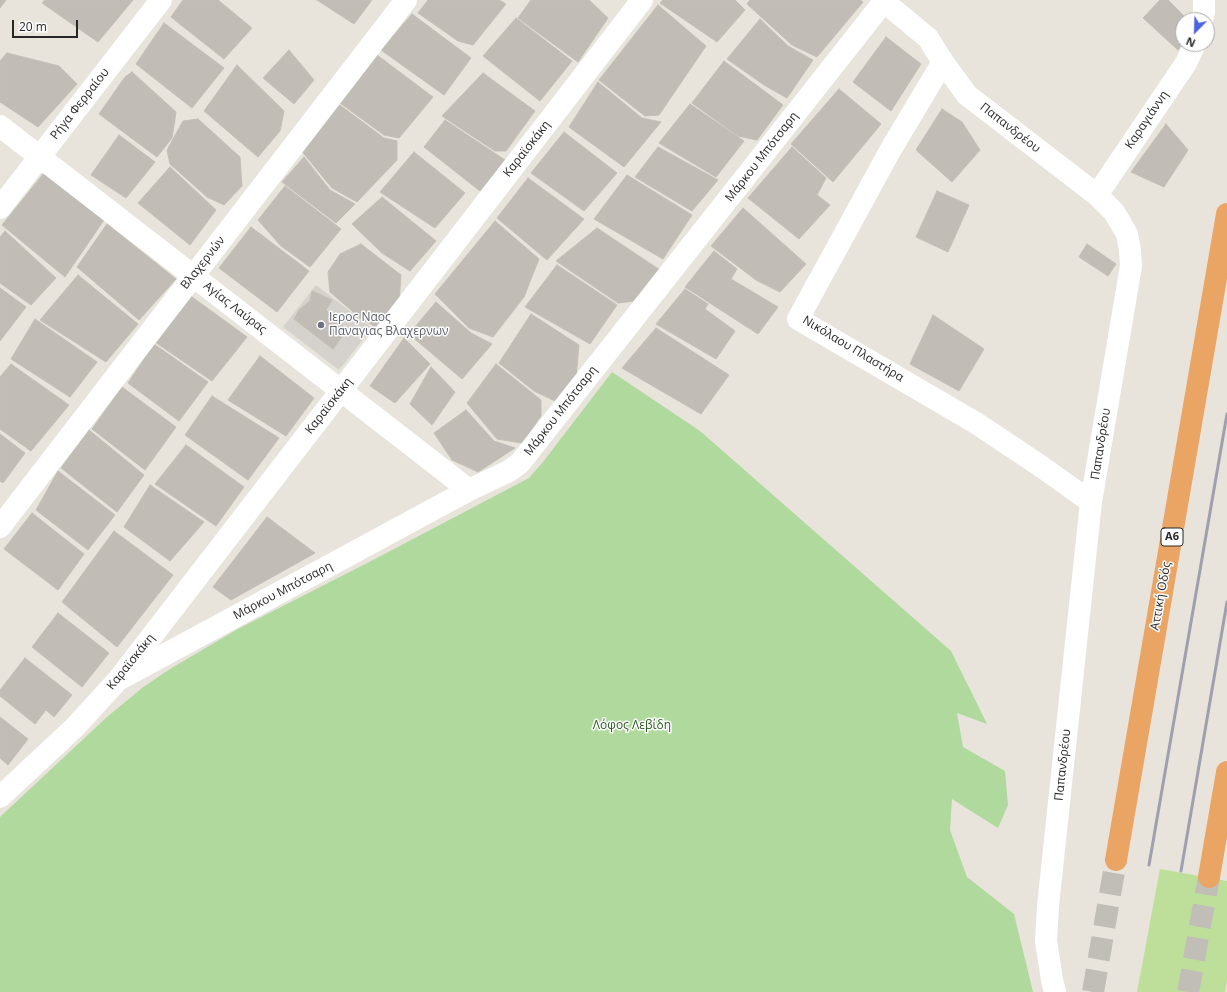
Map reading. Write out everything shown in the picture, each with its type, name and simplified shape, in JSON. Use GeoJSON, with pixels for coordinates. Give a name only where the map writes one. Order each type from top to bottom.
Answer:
{"type":"FeatureCollection","features":[{"type":"Feature","properties":{"kind":"highway","name":"Αττική Οδός"},"geometry":{"type":"LineString","coordinates":[[1116,860],[1227,214]]}},
{"type":"Feature","properties":{"kind":"highway"},"geometry":{"type":"LineString","coordinates":[[1209,877],[1227,772]]}},
{"type":"Feature","properties":{"kind":"street","name":"Ρήγα Φερραίου"},"geometry":{"type":"LineString","coordinates":[[0,208],[161,0]]}},
{"type":"Feature","properties":{"kind":"street","name":"Βλαχερνών"},"geometry":{"type":"LineString","coordinates":[[0,527],[406,0]]}},
{"type":"Feature","properties":{"kind":"street","name":"Καραϊσκάκη"},"geometry":{"type":"LineString","coordinates":[[0,797],[74,728],[118,680],[642,0]]}},
{"type":"Feature","properties":{"kind":"street"},"geometry":{"type":"LineString","coordinates":[[1204,0],[1204,12]]}},
{"type":"Feature","properties":{"kind":"street","name":"Παπανδρέου"},"geometry":{"type":"LineString","coordinates":[[884,1],[928,38],[967,95],[1097,195],[1114,212],[1127,234],[1130,250],[1131,266],[1091,502],[1048,906],[1046,941],[1055,992]]}},
{"type":"Feature","properties":{"kind":"street","name":"Μάρκου Μπότσαρη"},"geometry":{"type":"LineString","coordinates":[[118,680],[469,490],[509,471],[520,463],[884,1]]}},
{"type":"Feature","properties":{"kind":"street","name":"Καραγιάννη"},"geometry":{"type":"LineString","coordinates":[[1097,195],[1186,63],[1191,52]]}},
{"type":"Feature","properties":{"kind":"street","name":"Νικόλαου Πλαστήρα"},"geometry":{"type":"LineString","coordinates":[[943,62],[891,149],[798,319],[976,423],[1091,502]]}},
{"type":"Feature","properties":{"kind":"street","name":"Αγίας Λαύρας"},"geometry":{"type":"LineString","coordinates":[[0,126],[469,490]]}},
{"type":"Feature","properties":{"kind":"green space","name":"Λόφος Λεβίδη"},"geometry":{"type":"Polygon","coordinates":[[[612,372],[700,431],[951,651],[987,724],[957,713],[963,747],[1005,771],[1008,805],[998,828],[952,799],[950,830],[967,877],[1014,914],[1033,992],[0,992],[0,817],[107,717],[142,688],[170,669],[238,629],[529,478],[612,372]]]}},
{"type":"Feature","properties":{"kind":"green space"},"geometry":{"type":"Polygon","coordinates":[[[1160,869],[1227,881],[1227,980],[1225,992],[1137,992],[1160,869]]]}},
{"type":"Feature","properties":{"kind":"shaded area"},"geometry":{"type":"Polygon","coordinates":[[[316,285],[372,328],[339,370],[283,327],[316,285]]]}},
{"type":"Feature","properties":{"kind":"building"},"geometry":{"type":"Polygon","coordinates":[[[0,0],[6,0],[0,8],[0,0]]]}},
{"type":"Feature","properties":{"kind":"building"},"geometry":{"type":"Polygon","coordinates":[[[45,0],[133,0],[98,42],[42,3],[45,0]]]}},
{"type":"Feature","properties":{"kind":"building"},"geometry":{"type":"Polygon","coordinates":[[[183,0],[218,0],[252,28],[224,59],[171,17],[183,0]]]}},
{"type":"Feature","properties":{"kind":"building"},"geometry":{"type":"Polygon","coordinates":[[[317,0],[372,0],[354,24],[317,0]]]}},
{"type":"Feature","properties":{"kind":"building"},"geometry":{"type":"Polygon","coordinates":[[[428,0],[499,0],[506,4],[473,45],[458,41],[418,13],[428,0]]]}},
{"type":"Feature","properties":{"kind":"building"},"geometry":{"type":"Polygon","coordinates":[[[531,0],[589,0],[608,18],[578,62],[518,18],[531,0]]]}},
{"type":"Feature","properties":{"kind":"building"},"geometry":{"type":"Polygon","coordinates":[[[663,0],[735,0],[745,10],[717,42],[660,3],[663,0]]]}},
{"type":"Feature","properties":{"kind":"building"},"geometry":{"type":"Polygon","coordinates":[[[750,0],[860,0],[863,2],[817,57],[792,45],[747,4],[750,0]]]}},
{"type":"Feature","properties":{"kind":"building"},"geometry":{"type":"Polygon","coordinates":[[[1160,0],[1168,0],[1180,12],[1175,12],[1175,47],[1143,18],[1160,0]]]}},
{"type":"Feature","properties":{"kind":"building"},"geometry":{"type":"Polygon","coordinates":[[[658,5],[706,46],[659,115],[645,116],[599,80],[658,5]]]}},
{"type":"Feature","properties":{"kind":"building"},"geometry":{"type":"Polygon","coordinates":[[[412,14],[471,58],[444,95],[381,50],[412,14]]]}},
{"type":"Feature","properties":{"kind":"building"},"geometry":{"type":"Polygon","coordinates":[[[516,18],[572,61],[540,101],[483,56],[516,18]]]}},
{"type":"Feature","properties":{"kind":"building"},"geometry":{"type":"Polygon","coordinates":[[[760,19],[788,46],[813,60],[787,98],[764,85],[727,59],[760,19]]]}},
{"type":"Feature","properties":{"kind":"building"},"geometry":{"type":"Polygon","coordinates":[[[164,23],[224,68],[192,108],[136,64],[164,23]]]}},
{"type":"Feature","properties":{"kind":"building"},"geometry":{"type":"Polygon","coordinates":[[[886,37],[921,64],[891,111],[853,82],[886,37]]]}},
{"type":"Feature","properties":{"kind":"building"},"geometry":{"type":"Polygon","coordinates":[[[289,50],[314,80],[294,104],[263,78],[289,50]]]}},
{"type":"Feature","properties":{"kind":"building"},"geometry":{"type":"Polygon","coordinates":[[[7,53],[59,66],[77,84],[38,127],[0,102],[0,61],[7,53]]]}},
{"type":"Feature","properties":{"kind":"building"},"geometry":{"type":"Polygon","coordinates":[[[377,55],[433,97],[399,138],[384,135],[340,103],[377,55]]]}},
{"type":"Feature","properties":{"kind":"building"},"geometry":{"type":"Polygon","coordinates":[[[724,61],[783,105],[757,140],[738,136],[692,103],[724,61]]]}},
{"type":"Feature","properties":{"kind":"building"},"geometry":{"type":"Polygon","coordinates":[[[237,65],[284,111],[280,131],[258,157],[204,111],[237,65]]]}},
{"type":"Feature","properties":{"kind":"building"},"geometry":{"type":"Polygon","coordinates":[[[132,72],[176,112],[172,138],[157,157],[99,114],[125,77],[132,72]]]}},
{"type":"Feature","properties":{"kind":"building"},"geometry":{"type":"Polygon","coordinates":[[[483,73],[535,111],[506,151],[495,151],[442,116],[483,73]]]}},
{"type":"Feature","properties":{"kind":"building"},"geometry":{"type":"Polygon","coordinates":[[[598,82],[642,118],[661,122],[624,167],[569,127],[598,82]]]}},
{"type":"Feature","properties":{"kind":"building"},"geometry":{"type":"Polygon","coordinates":[[[839,89],[881,124],[833,182],[791,144],[839,89]]]}},
{"type":"Feature","properties":{"kind":"building"},"geometry":{"type":"Polygon","coordinates":[[[337,103],[384,138],[397,141],[397,160],[357,202],[332,188],[300,149],[337,103]]]}},
{"type":"Feature","properties":{"kind":"building"},"geometry":{"type":"Polygon","coordinates":[[[690,104],[744,141],[716,177],[659,143],[690,104]]]}},
{"type":"Feature","properties":{"kind":"building"},"geometry":{"type":"Polygon","coordinates":[[[942,109],[962,122],[980,150],[952,182],[916,150],[942,109]]]}},
{"type":"Feature","properties":{"kind":"building"},"geometry":{"type":"Polygon","coordinates":[[[198,119],[240,157],[242,186],[224,205],[207,197],[170,164],[167,150],[183,121],[198,119]]]}},
{"type":"Feature","properties":{"kind":"building"},"geometry":{"type":"Polygon","coordinates":[[[445,120],[505,160],[480,191],[424,147],[445,120]]]}},
{"type":"Feature","properties":{"kind":"building"},"geometry":{"type":"Polygon","coordinates":[[[1166,124],[1188,150],[1164,187],[1131,172],[1166,124]]]}},
{"type":"Feature","properties":{"kind":"building"},"geometry":{"type":"Polygon","coordinates":[[[564,132],[617,173],[584,211],[531,173],[564,132]]]}},
{"type":"Feature","properties":{"kind":"building"},"geometry":{"type":"Polygon","coordinates":[[[119,135],[155,162],[126,198],[91,175],[119,135]]]}},
{"type":"Feature","properties":{"kind":"building"},"geometry":{"type":"Polygon","coordinates":[[[658,147],[718,180],[692,211],[635,177],[658,147]]]}},
{"type":"Feature","properties":{"kind":"building"},"geometry":{"type":"Polygon","coordinates":[[[792,147],[826,178],[817,195],[830,205],[799,239],[748,198],[792,147]]]}},
{"type":"Feature","properties":{"kind":"building"},"geometry":{"type":"Polygon","coordinates":[[[414,152],[465,193],[435,228],[380,192],[414,152]]]}},
{"type":"Feature","properties":{"kind":"building"},"geometry":{"type":"Polygon","coordinates":[[[304,157],[330,190],[355,204],[336,223],[282,182],[304,157]]]}},
{"type":"Feature","properties":{"kind":"building"},"geometry":{"type":"Polygon","coordinates":[[[170,167],[216,210],[190,245],[138,203],[170,167]]]}},
{"type":"Feature","properties":{"kind":"building"},"geometry":{"type":"Polygon","coordinates":[[[44,173],[104,220],[65,277],[2,225],[44,173]]]}},
{"type":"Feature","properties":{"kind":"building"},"geometry":{"type":"Polygon","coordinates":[[[627,175],[692,215],[663,259],[594,219],[627,175]]]}},
{"type":"Feature","properties":{"kind":"building"},"geometry":{"type":"Polygon","coordinates":[[[528,178],[584,219],[547,260],[497,218],[528,178]]]}},
{"type":"Feature","properties":{"kind":"building"},"geometry":{"type":"Polygon","coordinates":[[[285,186],[341,229],[310,267],[281,246],[258,220],[285,186]]]}},
{"type":"Feature","properties":{"kind":"building"},"geometry":{"type":"Polygon","coordinates":[[[937,191],[969,205],[948,252],[916,237],[937,191]]]}},
{"type":"Feature","properties":{"kind":"building"},"geometry":{"type":"Polygon","coordinates":[[[382,197],[436,241],[410,271],[382,253],[352,224],[382,197]]]}},
{"type":"Feature","properties":{"kind":"building"},"geometry":{"type":"Polygon","coordinates":[[[743,208],[806,264],[780,292],[756,280],[711,246],[743,208]]]}},
{"type":"Feature","properties":{"kind":"building"},"geometry":{"type":"Polygon","coordinates":[[[495,221],[539,259],[524,297],[493,337],[469,328],[435,294],[495,221]]]}},
{"type":"Feature","properties":{"kind":"building"},"geometry":{"type":"Polygon","coordinates":[[[107,224],[176,279],[139,320],[77,267],[107,224]]]}},
{"type":"Feature","properties":{"kind":"building"},"geometry":{"type":"Polygon","coordinates":[[[251,227],[309,271],[277,312],[219,268],[251,227]]]}},
{"type":"Feature","properties":{"kind":"building"},"geometry":{"type":"Polygon","coordinates":[[[597,228],[660,270],[634,301],[618,303],[556,261],[597,228]]]}},
{"type":"Feature","properties":{"kind":"building"},"geometry":{"type":"Polygon","coordinates":[[[5,231],[56,278],[31,305],[0,283],[0,237],[5,231]]]}},
{"type":"Feature","properties":{"kind":"building"},"geometry":{"type":"Polygon","coordinates":[[[361,244],[401,275],[399,303],[377,328],[359,317],[330,292],[328,272],[340,254],[361,244]]]}},
{"type":"Feature","properties":{"kind":"building"},"geometry":{"type":"Polygon","coordinates":[[[1087,244],[1116,264],[1108,276],[1079,257],[1087,244]]]}},
{"type":"Feature","properties":{"kind":"building"},"geometry":{"type":"Polygon","coordinates":[[[714,251],[737,269],[731,279],[778,307],[758,334],[685,287],[714,251]]]}},
{"type":"Feature","properties":{"kind":"building"},"geometry":{"type":"Polygon","coordinates":[[[557,265],[617,305],[590,344],[525,307],[557,265]]]}},
{"type":"Feature","properties":{"kind":"building"},"geometry":{"type":"Polygon","coordinates":[[[78,275],[138,324],[106,362],[40,320],[78,275]]]}},
{"type":"Feature","properties":{"kind":"building"},"geometry":{"type":"Polygon","coordinates":[[[0,288],[26,307],[0,341],[0,288]]]}},
{"type":"Feature","properties":{"kind":"building"},"geometry":{"type":"Polygon","coordinates":[[[685,289],[708,304],[705,309],[735,331],[716,359],[656,324],[685,289]]]}},
{"type":"Feature","properties":{"kind":"building","name":"Ιερος Ναος Παναγιας Βλαχερνων"},"geometry":{"type":"Polygon","coordinates":[[[312,291],[332,300],[326,310],[347,330],[333,349],[294,319],[299,310],[310,301],[312,291]]]}},
{"type":"Feature","properties":{"kind":"building"},"geometry":{"type":"Polygon","coordinates":[[[188,294],[247,337],[212,381],[155,342],[188,294]]]}},
{"type":"Feature","properties":{"kind":"building"},"geometry":{"type":"Polygon","coordinates":[[[436,302],[471,333],[492,344],[462,379],[409,334],[436,302]]]}},
{"type":"Feature","properties":{"kind":"building"},"geometry":{"type":"Polygon","coordinates":[[[531,314],[579,345],[576,377],[555,401],[534,391],[499,363],[531,314]]]}},
{"type":"Feature","properties":{"kind":"building"},"geometry":{"type":"Polygon","coordinates":[[[933,315],[984,349],[959,391],[910,364],[933,315]]]}},
{"type":"Feature","properties":{"kind":"building"},"geometry":{"type":"Polygon","coordinates":[[[35,319],[97,362],[70,397],[11,359],[35,319]]]}},
{"type":"Feature","properties":{"kind":"building"},"geometry":{"type":"Polygon","coordinates":[[[656,328],[729,375],[701,414],[622,368],[656,328]]]}},
{"type":"Feature","properties":{"kind":"building"},"geometry":{"type":"Polygon","coordinates":[[[404,338],[430,364],[395,403],[370,386],[404,338]]]}},
{"type":"Feature","properties":{"kind":"building"},"geometry":{"type":"Polygon","coordinates":[[[154,344],[208,382],[179,421],[128,383],[154,344]]]}},
{"type":"Feature","properties":{"kind":"building"},"geometry":{"type":"Polygon","coordinates":[[[260,356],[314,398],[286,436],[228,400],[260,356]]]}},
{"type":"Feature","properties":{"kind":"building"},"geometry":{"type":"Polygon","coordinates":[[[11,364],[69,405],[31,451],[0,429],[0,377],[11,364]]]}},
{"type":"Feature","properties":{"kind":"building"},"geometry":{"type":"Polygon","coordinates":[[[496,364],[541,400],[541,416],[522,443],[497,439],[467,403],[496,364]]]}},
{"type":"Feature","properties":{"kind":"building"},"geometry":{"type":"Polygon","coordinates":[[[431,367],[455,392],[432,425],[410,404],[431,367]]]}},
{"type":"Feature","properties":{"kind":"building"},"geometry":{"type":"Polygon","coordinates":[[[122,387],[176,427],[145,470],[92,429],[122,387]]]}},
{"type":"Feature","properties":{"kind":"building"},"geometry":{"type":"Polygon","coordinates":[[[212,396],[279,438],[248,480],[185,435],[212,396]]]}},
{"type":"Feature","properties":{"kind":"building"},"geometry":{"type":"Polygon","coordinates":[[[466,410],[494,441],[515,448],[478,472],[452,460],[434,433],[466,410]]]}},
{"type":"Feature","properties":{"kind":"building"},"geometry":{"type":"Polygon","coordinates":[[[89,430],[144,475],[117,512],[61,468],[89,430]]]}},
{"type":"Feature","properties":{"kind":"building"},"geometry":{"type":"Polygon","coordinates":[[[0,434],[25,453],[3,483],[0,481],[0,434]]]}},
{"type":"Feature","properties":{"kind":"building"},"geometry":{"type":"Polygon","coordinates":[[[186,445],[244,487],[216,526],[155,484],[186,445]]]}},
{"type":"Feature","properties":{"kind":"building"},"geometry":{"type":"Polygon","coordinates":[[[58,471],[115,515],[88,550],[36,510],[58,471]]]}},
{"type":"Feature","properties":{"kind":"building"},"geometry":{"type":"Polygon","coordinates":[[[150,485],[204,522],[170,561],[124,527],[150,485]]]}},
{"type":"Feature","properties":{"kind":"building"},"geometry":{"type":"Polygon","coordinates":[[[32,513],[84,554],[58,590],[4,549],[32,513]]]}},
{"type":"Feature","properties":{"kind":"building"},"geometry":{"type":"Polygon","coordinates":[[[267,517],[315,553],[231,600],[213,587],[267,517]]]}},
{"type":"Feature","properties":{"kind":"building"},"geometry":{"type":"Polygon","coordinates":[[[114,531],[173,575],[117,647],[62,602],[114,531]]]}},
{"type":"Feature","properties":{"kind":"building"},"geometry":{"type":"Polygon","coordinates":[[[58,613],[109,653],[82,687],[32,647],[58,613]]]}},
{"type":"Feature","properties":{"kind":"building"},"geometry":{"type":"Polygon","coordinates":[[[25,658],[72,695],[54,717],[46,710],[35,724],[0,696],[0,690],[25,658]]]}},
{"type":"Feature","properties":{"kind":"building"},"geometry":{"type":"Polygon","coordinates":[[[0,717],[28,739],[8,765],[0,758],[0,717]]]}},
{"type":"Feature","properties":{"kind":"tunnel"},"geometry":{"type":"LineString","coordinates":[[1093,992],[1116,860]]}},
{"type":"Feature","properties":{"kind":"tunnel"},"geometry":{"type":"LineString","coordinates":[[1188,992],[1209,877]]}},
{"type":"Feature","properties":{"kind":"railway"},"geometry":{"type":"LineString","coordinates":[[1149,865],[1227,414]]}},
{"type":"Feature","properties":{"kind":"railway"},"geometry":{"type":"LineString","coordinates":[[1181,871],[1227,602]]}},
{"type":"Feature","properties":{"kind":"place","name":"Ιερος Ναος Παναγιας Βλαχερνων"},"geometry":{"type":"Point","coordinates":[321,325]}}]}
